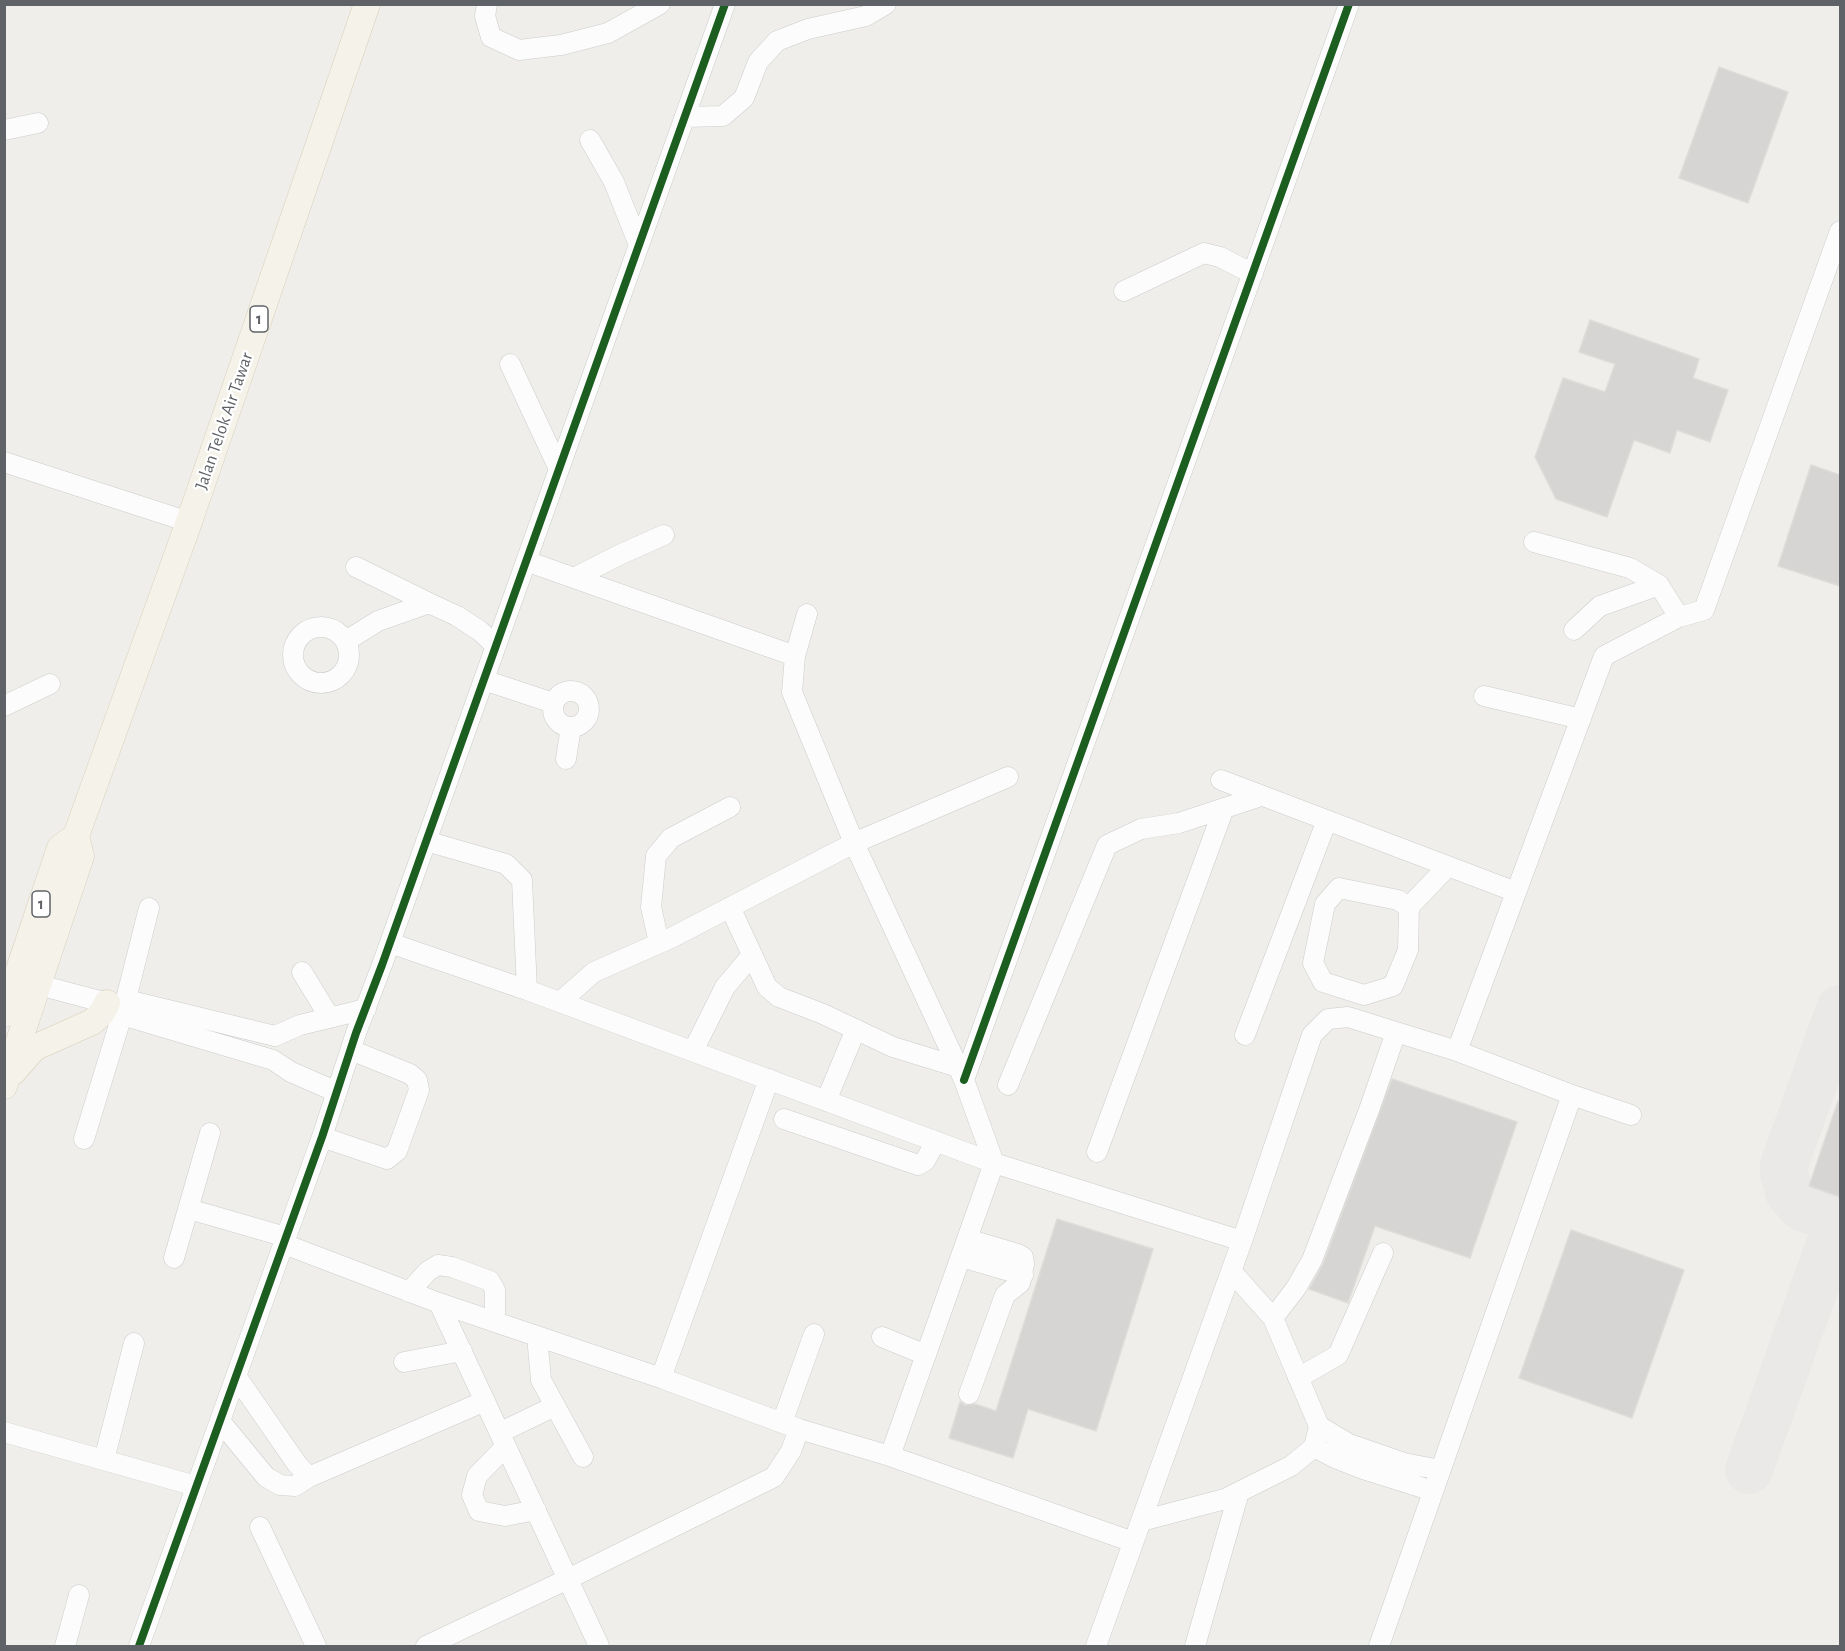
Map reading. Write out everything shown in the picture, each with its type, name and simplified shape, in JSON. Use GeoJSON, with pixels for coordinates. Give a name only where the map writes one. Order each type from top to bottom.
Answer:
{"type":"FeatureCollection","features":[{"type":"Feature","properties":{"kind":"main road","name":"Jalan Telok Air Tawar"},"geometry":{"type":"LineString","coordinates":[[5,1083],[60,848],[76,836],[189,522],[367,4]]}},
{"type":"Feature","properties":{"kind":"main road","name":"Jalan Telok Air Tawar"},"geometry":{"type":"LineString","coordinates":[[4,1014],[28,982]]}},
{"type":"Feature","properties":{"kind":"main road"},"geometry":{"type":"LineString","coordinates":[[5,1083],[34,1048],[92,1022],[101,1014],[118,1006]]}},
{"type":"Feature","properties":{"kind":"street"},"geometry":{"type":"LineString","coordinates":[[487,4],[485,16],[491,37],[519,50],[561,45],[608,33],[660,4]]}},
{"type":"Feature","properties":{"kind":"street"},"geometry":{"type":"LineString","coordinates":[[140,1646],[725,4]]}},
{"type":"Feature","properties":{"kind":"street"},"geometry":{"type":"LineString","coordinates":[[685,117],[723,116],[744,98],[758,62],[777,41],[808,29],[866,16],[886,4]]}},
{"type":"Feature","properties":{"kind":"street"},"geometry":{"type":"LineString","coordinates":[[961,1074],[1349,4]]}},
{"type":"Feature","properties":{"kind":"street"},"geometry":{"type":"LineString","coordinates":[[4,130],[38,123]]}},
{"type":"Feature","properties":{"kind":"street"},"geometry":{"type":"LineString","coordinates":[[590,140],[614,182],[639,245]]}},
{"type":"Feature","properties":{"kind":"street"},"geometry":{"type":"LineString","coordinates":[[1457,1051],[1604,656],[1679,617],[1704,610],[1840,231]]}},
{"type":"Feature","properties":{"kind":"street"},"geometry":{"type":"LineString","coordinates":[[1124,291],[1204,253],[1220,257],[1253,274]]}},
{"type":"Feature","properties":{"kind":"street"},"geometry":{"type":"LineString","coordinates":[[510,364],[559,469]]}},
{"type":"Feature","properties":{"kind":"street"},"geometry":{"type":"LineString","coordinates":[[4,462],[189,522]]}},
{"type":"Feature","properties":{"kind":"street"},"geometry":{"type":"LineString","coordinates":[[574,578],[664,534]]}},
{"type":"Feature","properties":{"kind":"street"},"geometry":{"type":"LineString","coordinates":[[1534,542],[1630,568],[1659,585],[1679,617]]}},
{"type":"Feature","properties":{"kind":"street"},"geometry":{"type":"LineString","coordinates":[[526,561],[795,656]]}},
{"type":"Feature","properties":{"kind":"street"},"geometry":{"type":"LineString","coordinates":[[356,567],[457,616],[480,631],[496,646]]}},
{"type":"Feature","properties":{"kind":"street"},"geometry":{"type":"LineString","coordinates":[[1574,630],[1600,606],[1659,585]]}},
{"type":"Feature","properties":{"kind":"street"},"geometry":{"type":"LineString","coordinates":[[346,641],[378,621],[429,603]]}},
{"type":"Feature","properties":{"kind":"street"},"geometry":{"type":"LineString","coordinates":[[807,614],[795,656],[792,692],[854,843],[961,1074],[994,1163],[890,1456]]}},
{"type":"Feature","properties":{"kind":"street"},"geometry":{"type":"LineString","coordinates":[[484,680],[553,703]]}},
{"type":"Feature","properties":{"kind":"street"},"geometry":{"type":"LineString","coordinates":[[4,706],[50,684]]}},
{"type":"Feature","properties":{"kind":"street"},"geometry":{"type":"LineString","coordinates":[[571,690],[582,694],[589,703],[589,715],[582,724],[571,727],[556,720],[553,703],[560,694],[571,690]]}},
{"type":"Feature","properties":{"kind":"street"},"geometry":{"type":"LineString","coordinates":[[1484,696],[1581,719]]}},
{"type":"Feature","properties":{"kind":"street"},"geometry":{"type":"LineString","coordinates":[[566,759],[571,727]]}},
{"type":"Feature","properties":{"kind":"street"},"geometry":{"type":"LineString","coordinates":[[560,1002],[594,972],[659,943],[854,843],[1008,777]]}},
{"type":"Feature","properties":{"kind":"street"},"geometry":{"type":"LineString","coordinates":[[1221,780],[1516,892]]}},
{"type":"Feature","properties":{"kind":"street"},"geometry":{"type":"LineString","coordinates":[[1008,1085],[1107,845],[1141,829],[1179,823],[1261,796]]}},
{"type":"Feature","properties":{"kind":"street"},"geometry":{"type":"LineString","coordinates":[[659,943],[651,908],[656,856],[671,838],[730,807]]}},
{"type":"Feature","properties":{"kind":"street"},"geometry":{"type":"LineString","coordinates":[[1098,1152],[1224,808]]}},
{"type":"Feature","properties":{"kind":"street"},"geometry":{"type":"LineString","coordinates":[[1245,1035],[1327,820]]}},
{"type":"Feature","properties":{"kind":"street"},"geometry":{"type":"LineString","coordinates":[[426,841],[506,864],[522,880],[526,990]]}},
{"type":"Feature","properties":{"kind":"street"},"geometry":{"type":"LineString","coordinates":[[1409,907],[1398,900],[1339,888],[1325,904],[1313,963],[1323,982],[1364,995],[1393,986],[1408,950],[1409,907],[1448,866]]}},
{"type":"Feature","properties":{"kind":"street"},"geometry":{"type":"LineString","coordinates":[[730,907],[767,987],[779,997],[961,1074]]}},
{"type":"Feature","properties":{"kind":"street"},"geometry":{"type":"LineString","coordinates":[[84,1139],[118,1006],[149,908]]}},
{"type":"Feature","properties":{"kind":"street"},"geometry":{"type":"LineString","coordinates":[[390,942],[560,1002],[994,1163],[1242,1241]]}},
{"type":"Feature","properties":{"kind":"street"},"geometry":{"type":"LineString","coordinates":[[693,1051],[725,987],[752,955]]}},
{"type":"Feature","properties":{"kind":"street"},"geometry":{"type":"LineString","coordinates":[[302,972],[330,1018]]}},
{"type":"Feature","properties":{"kind":"street"},"geometry":{"type":"LineString","coordinates":[[28,982],[118,1006],[273,1060],[291,1072],[337,1092]]}},
{"type":"Feature","properties":{"kind":"street"},"geometry":{"type":"LineString","coordinates":[[118,1006],[275,1035],[300,1025],[366,1009]]}},
{"type":"Feature","properties":{"kind":"street"},"geometry":{"type":"LineString","coordinates":[[1096,1647],[1242,1241],[1312,1035],[1328,1019],[1348,1017],[1457,1051],[1631,1115]]}},
{"type":"Feature","properties":{"kind":"street"},"geometry":{"type":"LineString","coordinates":[[826,1101],[856,1029]]}},
{"type":"Feature","properties":{"kind":"street"},"geometry":{"type":"LineString","coordinates":[[1273,1317],[1296,1288],[1312,1260],[1369,1110],[1395,1032]]}},
{"type":"Feature","properties":{"kind":"street"},"geometry":{"type":"LineString","coordinates":[[273,1060],[271,1046],[275,1035]]}},
{"type":"Feature","properties":{"kind":"street"},"geometry":{"type":"LineString","coordinates":[[322,1137],[387,1160],[397,1150],[419,1090],[417,1080],[410,1074],[351,1050]]}},
{"type":"Feature","properties":{"kind":"street"},"geometry":{"type":"LineString","coordinates":[[661,1378],[769,1079]]}},
{"type":"Feature","properties":{"kind":"street"},"geometry":{"type":"LineString","coordinates":[[1379,1647],[1572,1095]]}},
{"type":"Feature","properties":{"kind":"street"},"geometry":{"type":"LineString","coordinates":[[784,1119],[918,1165],[926,1161],[936,1141]]}},
{"type":"Feature","properties":{"kind":"street"},"geometry":{"type":"LineString","coordinates":[[174,1258],[210,1133]]}},
{"type":"Feature","properties":{"kind":"street"},"geometry":{"type":"LineString","coordinates":[[189,1209],[285,1240],[440,1303],[661,1378],[791,1426],[890,1456],[1133,1542]]}},
{"type":"Feature","properties":{"kind":"street"},"geometry":{"type":"LineString","coordinates":[[964,1248],[1023,1257],[1024,1264],[1020,1283],[1005,1294],[969,1394]]}},
{"type":"Feature","properties":{"kind":"street"},"geometry":{"type":"LineString","coordinates":[[1298,1378],[1338,1355],[1383,1253]]}},
{"type":"Feature","properties":{"kind":"street"},"geometry":{"type":"LineString","coordinates":[[409,1292],[428,1271],[438,1265],[452,1267],[490,1281],[495,1290],[495,1322]]}},
{"type":"Feature","properties":{"kind":"street"},"geometry":{"type":"LineString","coordinates":[[1231,1271],[1273,1317],[1319,1426],[1349,1444],[1404,1463],[1440,1470]]}},
{"type":"Feature","properties":{"kind":"street"},"geometry":{"type":"LineString","coordinates":[[440,1303],[599,1647]]}},
{"type":"Feature","properties":{"kind":"street"},"geometry":{"type":"LineString","coordinates":[[426,1647],[774,1477],[791,1451],[791,1426],[814,1334]]}},
{"type":"Feature","properties":{"kind":"street"},"geometry":{"type":"LineString","coordinates":[[537,1336],[541,1380],[583,1457]]}},
{"type":"Feature","properties":{"kind":"street"},"geometry":{"type":"LineString","coordinates":[[882,1336],[926,1355]]}},
{"type":"Feature","properties":{"kind":"street"},"geometry":{"type":"LineString","coordinates":[[104,1460],[134,1343]]}},
{"type":"Feature","properties":{"kind":"street"},"geometry":{"type":"LineString","coordinates":[[404,1362],[462,1351]]}},
{"type":"Feature","properties":{"kind":"street"},"geometry":{"type":"LineString","coordinates":[[236,1376],[297,1464],[309,1477]]}},
{"type":"Feature","properties":{"kind":"street"},"geometry":{"type":"LineString","coordinates":[[220,1421],[266,1477],[280,1485],[295,1486],[309,1477],[485,1401]]}},
{"type":"Feature","properties":{"kind":"street"},"geometry":{"type":"LineString","coordinates":[[536,1510],[505,1516],[479,1511],[472,1495],[477,1476],[503,1439],[555,1406]]}},
{"type":"Feature","properties":{"kind":"street"},"geometry":{"type":"LineString","coordinates":[[1141,1521],[1225,1499],[1291,1466],[1314,1447],[1319,1426]]}},
{"type":"Feature","properties":{"kind":"street"},"geometry":{"type":"LineString","coordinates":[[4,1431],[196,1486]]}},
{"type":"Feature","properties":{"kind":"street"},"geometry":{"type":"LineString","coordinates":[[1314,1447],[1363,1469],[1433,1491]]}},
{"type":"Feature","properties":{"kind":"street"},"geometry":{"type":"LineString","coordinates":[[1195,1647],[1239,1492]]}},
{"type":"Feature","properties":{"kind":"street"},"geometry":{"type":"LineString","coordinates":[[260,1527],[316,1647]]}},
{"type":"Feature","properties":{"kind":"street"},"geometry":{"type":"LineString","coordinates":[[65,1647],[79,1594]]}},
{"type":"Feature","properties":{"kind":"building"},"geometry":{"type":"Polygon","coordinates":[[[1719,67],[1788,92],[1748,203],[1679,178],[1719,67]]]}},
{"type":"Feature","properties":{"kind":"building"},"geometry":{"type":"Polygon","coordinates":[[[1590,320],[1699,359],[1693,378],[1728,390],[1710,442],[1677,430],[1670,453],[1634,440],[1607,517],[1556,499],[1535,457],[1563,378],[1605,392],[1615,364],[1579,352],[1590,320]]]}},
{"type":"Feature","properties":{"kind":"building"},"geometry":{"type":"Polygon","coordinates":[[[1811,465],[1840,475],[1840,586],[1778,566],[1811,465]]]}},
{"type":"Feature","properties":{"kind":"building"},"geometry":{"type":"Polygon","coordinates":[[[1392,1079],[1517,1122],[1470,1258],[1375,1226],[1348,1303],[1309,1289],[1323,1264],[1392,1079]]]}},
{"type":"Feature","properties":{"kind":"building"},"geometry":{"type":"Polygon","coordinates":[[[1838,1101],[1840,1102],[1840,1197],[1809,1186],[1838,1101]]]}},
{"type":"Feature","properties":{"kind":"building"},"geometry":{"type":"Polygon","coordinates":[[[1057,1219],[1153,1249],[1096,1431],[1028,1409],[1013,1458],[949,1438],[960,1402],[996,1411],[1057,1219]]]}},
{"type":"Feature","properties":{"kind":"building"},"geometry":{"type":"Polygon","coordinates":[[[1571,1230],[1684,1270],[1632,1418],[1519,1378],[1571,1230]]]}},
{"type":"Feature","properties":{"kind":"taxiway"},"geometry":{"type":"LineString","coordinates":[[1840,1009],[1784,1165],[1789,1192],[1802,1207],[1840,1220]]}},
{"type":"Feature","properties":{"kind":"taxiway"},"geometry":{"type":"LineString","coordinates":[[1749,1470],[1839,1219]]}},
{"type":"Feature","properties":{"kind":"cycle path"},"geometry":{"type":"LineString","coordinates":[[139,1646],[725,4]]}},
{"type":"Feature","properties":{"kind":"cycle path"},"geometry":{"type":"LineString","coordinates":[[964,1080],[1349,4]]}}]}
